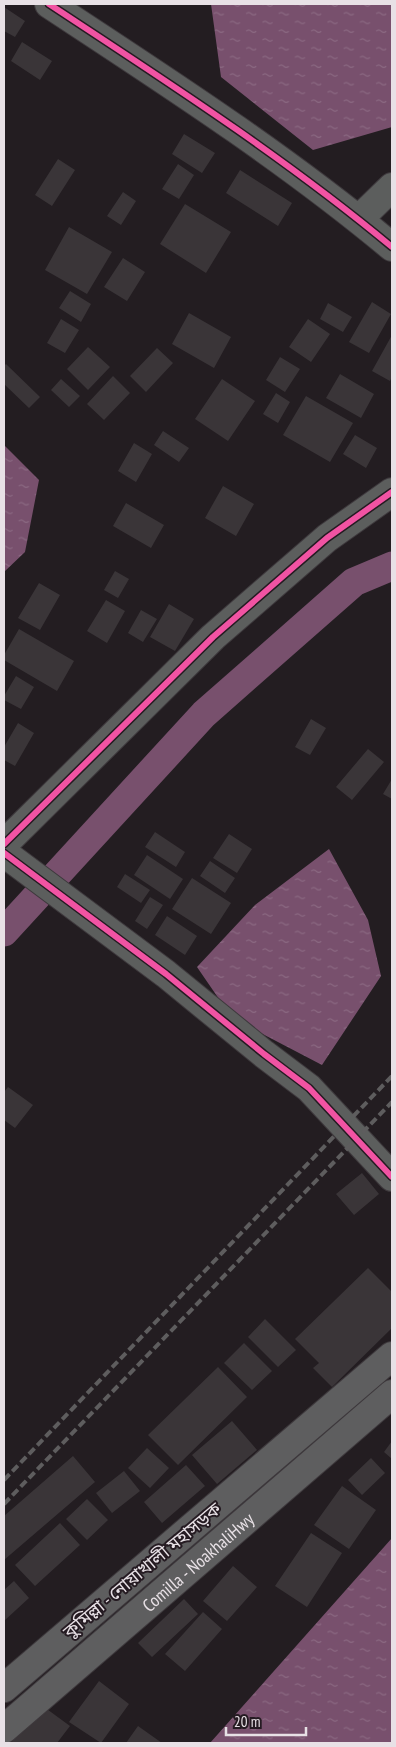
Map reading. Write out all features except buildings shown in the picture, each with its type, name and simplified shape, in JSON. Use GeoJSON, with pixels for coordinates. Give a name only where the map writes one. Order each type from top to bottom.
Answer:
{"type":"FeatureCollection","features":[{"type":"Feature","properties":{"kind":"main road","name":"কুমিল্লা - নোয়াখালী মহাসড়ক"},"geometry":{"type":"LineString","coordinates":[[4,1688],[392,1356]]}},
{"type":"Feature","properties":{"kind":"main road","name":"Comilla - NoakhaliHwy"},"geometry":{"type":"LineString","coordinates":[[4,1730],[392,1394]]}},
{"type":"Feature","properties":{"kind":"street"},"geometry":{"type":"LineString","coordinates":[[49,4],[254,140],[359,219],[392,247]]}},
{"type":"Feature","properties":{"kind":"street"},"geometry":{"type":"LineString","coordinates":[[359,219],[392,187]]}},
{"type":"Feature","properties":{"kind":"street"},"geometry":{"type":"LineString","coordinates":[[392,492],[327,538],[213,637],[5,851],[80,911],[166,974],[264,1054],[310,1088],[392,1177]]}},
{"type":"Feature","properties":{"kind":"water"},"geometry":{"type":"Polygon","coordinates":[[[211,4],[392,4],[392,127],[313,150],[221,77],[211,4]]]}},
{"type":"Feature","properties":{"kind":"water"},"geometry":{"type":"Polygon","coordinates":[[[4,445],[39,480],[25,552],[4,572],[4,445]]]}},
{"type":"Feature","properties":{"kind":"water"},"geometry":{"type":"Polygon","coordinates":[[[329,849],[368,920],[381,976],[322,1065],[232,1018],[197,967],[255,905],[329,849]]]}},
{"type":"Feature","properties":{"kind":"water"},"geometry":{"type":"Polygon","coordinates":[[[392,1538],[392,1743],[210,1743],[392,1538]]]}},
{"type":"Feature","properties":{"kind":"waterway"},"geometry":{"type":"LineString","coordinates":[[4,932],[204,714],[354,582],[392,566]]}},
{"type":"Feature","properties":{"kind":"railway"},"geometry":{"type":"LineString","coordinates":[[4,1480],[392,1076]]}},
{"type":"Feature","properties":{"kind":"railway"},"geometry":{"type":"LineString","coordinates":[[4,1504],[392,1102]]}},
{"type":"Feature","properties":{"kind":"cycle path"},"geometry":{"type":"LineString","coordinates":[[49,4],[267,151],[392,247]]}},
{"type":"Feature","properties":{"kind":"cycle path"},"geometry":{"type":"LineString","coordinates":[[4,844],[213,637],[327,538],[392,492]]}},
{"type":"Feature","properties":{"kind":"cycle path"},"geometry":{"type":"LineString","coordinates":[[4,853],[166,974],[309,1088],[392,1177]]}}]}
